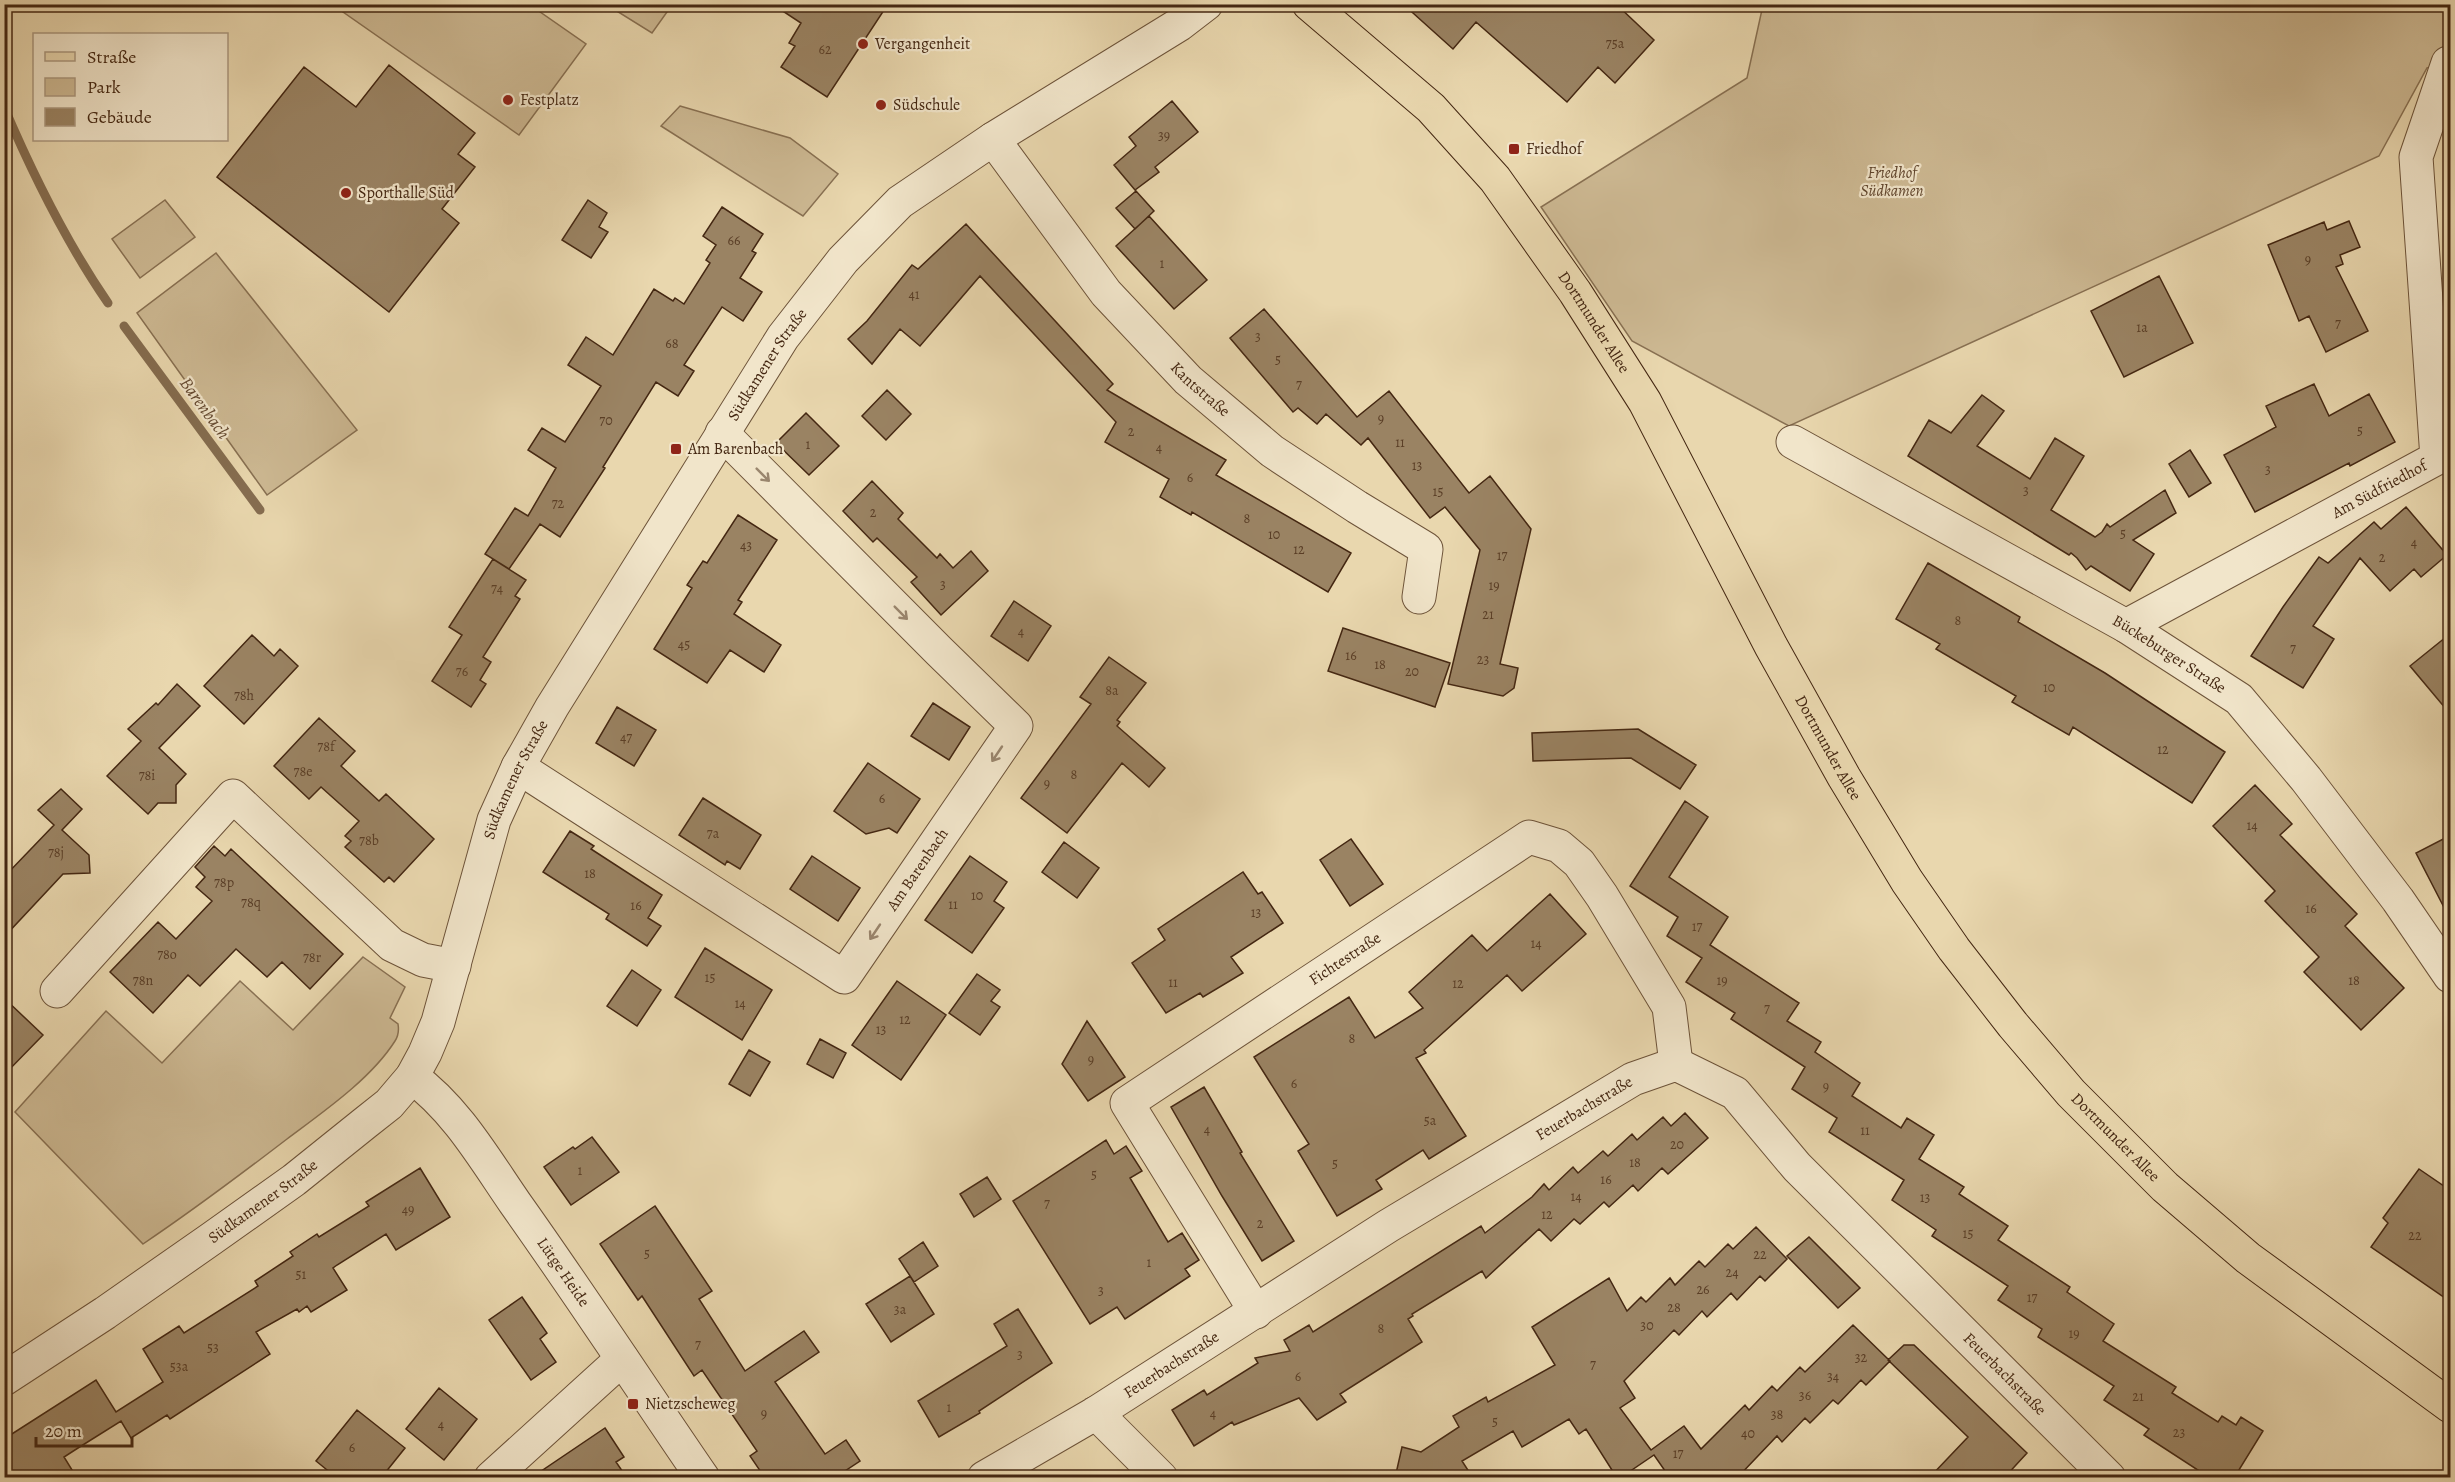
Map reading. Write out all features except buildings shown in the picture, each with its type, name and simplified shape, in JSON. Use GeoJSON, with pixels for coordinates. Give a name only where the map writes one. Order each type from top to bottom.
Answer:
{"type":"FeatureCollection","features":[{"type":"Feature","properties":{"kind":"main road","name":"Dortmunder Allee"},"geometry":{"type":"LineString","coordinates":[[1309,4],[1431,108],[1495,180],[1575,292],[1645,402],[1771,646],[1844,777],[1914,891],[1954,949],[2013,1025],[2071,1093],[2165,1187],[2248,1258],[2451,1406]]}},
{"type":"Feature","properties":{"kind":"street","name":"Südkamener Straße"},"geometry":{"type":"LineString","coordinates":[[4,1379],[105,1313],[294,1180],[389,1104],[412,1077],[438,1022],[494,820],[518,767],[552,707],[783,337],[843,260],[900,202],[993,139],[1180,24],[1206,4]]}},
{"type":"Feature","properties":{"kind":"street","name":"Am Südfriedhof"},"geometry":{"type":"LineString","coordinates":[[2126,626],[2438,458],[2416,157],[2448,63]]}},
{"type":"Feature","properties":{"kind":"street","name":"Kantstraße"},"geometry":{"type":"LineString","coordinates":[[993,139],[1106,293],[1188,380],[1272,451],[1426,549],[1419,597]]}},
{"type":"Feature","properties":{"kind":"street","name":"Am Barenbach"},"geometry":{"type":"LineString","coordinates":[[518,767],[844,977],[1016,726],[722,433]]}},
{"type":"Feature","properties":{"kind":"street","name":"Bückeburger Straße"},"geometry":{"type":"LineString","coordinates":[[1793,442],[2126,626],[2239,699],[2306,779],[2398,900],[2451,976]]}},
{"type":"Feature","properties":{"kind":"street"},"geometry":{"type":"LineString","coordinates":[[57,991],[233,796],[392,945],[423,960],[454,966]]}},
{"type":"Feature","properties":{"kind":"street","name":"Fichtestraße"},"geometry":{"type":"LineString","coordinates":[[1256,1312],[1127,1103],[1529,837],[1559,846],[1579,863],[1602,896],[1669,1007],[1676,1064]]}},
{"type":"Feature","properties":{"kind":"street","name":"Feuerbachstraße"},"geometry":{"type":"LineString","coordinates":[[984,1478],[1096,1413],[1388,1226],[1633,1079],[1676,1064],[1735,1093],[1797,1167],[2109,1478]]}},
{"type":"Feature","properties":{"kind":"street","name":"Lütge Heide"},"geometry":{"type":"LineString","coordinates":[[412,1077],[433,1092],[455,1118],[560,1266],[703,1478]]}},
{"type":"Feature","properties":{"kind":"street"},"geometry":{"type":"LineString","coordinates":[[491,1478],[622,1359]]}},
{"type":"Feature","properties":{"kind":"street"},"geometry":{"type":"LineString","coordinates":[[1096,1413],[1161,1478]]}},
{"type":"Feature","properties":{"kind":"green space","name":"Festplatz"},"geometry":{"type":"Polygon","coordinates":[[[333,5],[530,5],[586,44],[519,135],[333,5]]]}},
{"type":"Feature","properties":{"kind":"green space"},"geometry":{"type":"Polygon","coordinates":[[[607,5],[672,5],[652,33],[607,5]]]}},
{"type":"Feature","properties":{"kind":"green space","name":"Friedhof Südkamen"},"geometry":{"type":"Polygon","coordinates":[[[1763,5],[2450,5],[2450,63],[2427,68],[2379,156],[1789,426],[1632,341],[1541,207],[1747,78],[1763,5]]]}},
{"type":"Feature","properties":{"kind":"green space"},"geometry":{"type":"Polygon","coordinates":[[[680,106],[790,138],[838,174],[803,216],[661,126],[680,106]]]}},
{"type":"Feature","properties":{"kind":"green space"},"geometry":{"type":"Polygon","coordinates":[[[165,200],[195,237],[140,278],[112,239],[165,200]]]}},
{"type":"Feature","properties":{"kind":"green space"},"geometry":{"type":"Polygon","coordinates":[[[216,253],[357,430],[267,495],[137,313],[216,253]]]}},
{"type":"Feature","properties":{"kind":"green space"},"geometry":{"type":"Polygon","coordinates":[[[363,957],[405,987],[390,1018],[398,1024],[398,1035],[385,1055],[360,1082],[331,1106],[216,1193],[143,1244],[15,1112],[106,1011],[162,1063],[240,981],[293,1030],[363,957]]]}},
{"type":"Feature","properties":{"kind":"waterway","name":"Barenbach"},"geometry":{"type":"LineString","coordinates":[[4,107],[51,208],[108,303]]}},
{"type":"Feature","properties":{"kind":"waterway","name":"Barenbach"},"geometry":{"type":"LineString","coordinates":[[124,326],[260,510]]}},
{"type":"Feature","properties":{"kind":"place","name":"Vergangenheit"},"geometry":{"type":"Point","coordinates":[863,44]}},
{"type":"Feature","properties":{"kind":"place","name":"Festplatz"},"geometry":{"type":"Point","coordinates":[508,100]}},
{"type":"Feature","properties":{"kind":"place","name":"Südschule"},"geometry":{"type":"Point","coordinates":[881,105]}},
{"type":"Feature","properties":{"kind":"place","name":"Friedhof"},"geometry":{"type":"Point","coordinates":[1514,149]}},
{"type":"Feature","properties":{"kind":"place","name":"Sporthalle Süd"},"geometry":{"type":"Point","coordinates":[346,193]}},
{"type":"Feature","properties":{"kind":"place","name":"Am Barenbach"},"geometry":{"type":"Point","coordinates":[676,449]}},
{"type":"Feature","properties":{"kind":"place","name":"Nietzscheweg"},"geometry":{"type":"Point","coordinates":[633,1404]}}]}
